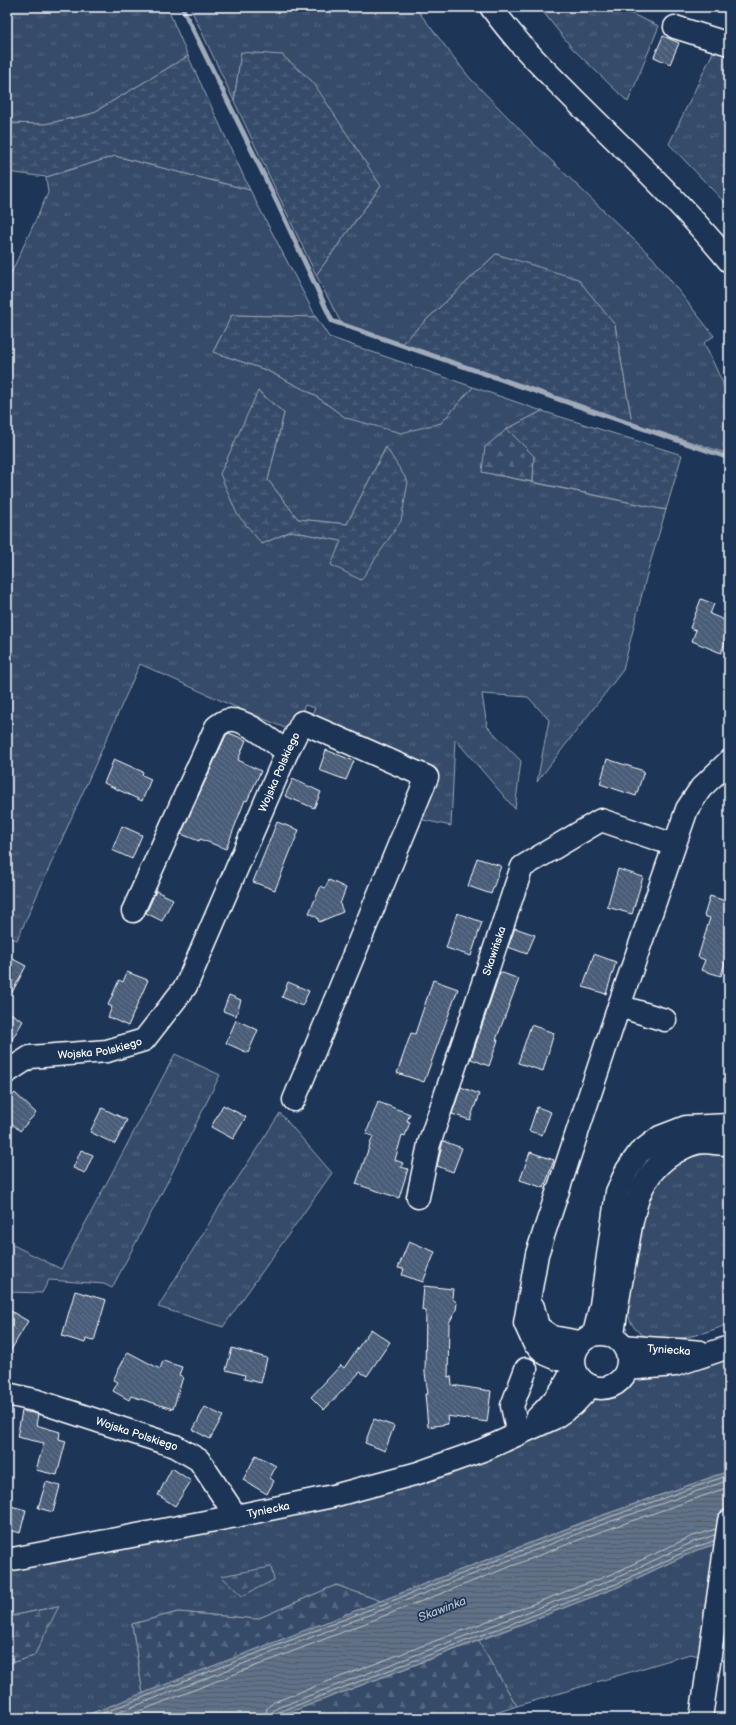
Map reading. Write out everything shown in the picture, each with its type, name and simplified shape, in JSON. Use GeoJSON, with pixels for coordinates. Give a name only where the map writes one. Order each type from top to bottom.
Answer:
{"type":"FeatureCollection","features":[{"type":"Feature","properties":{"kind":"street"},"geometry":{"type":"LineString","coordinates":[[491,7],[504,25],[547,72],[673,196],[729,261]]}},
{"type":"Feature","properties":{"kind":"street"},"geometry":{"type":"LineString","coordinates":[[675,27],[729,44]]}},
{"type":"Feature","properties":{"kind":"street"},"geometry":{"type":"LineString","coordinates":[[133,911],[216,727],[221,722],[228,720],[242,722],[288,752]]}},
{"type":"Feature","properties":{"kind":"street","name":"Wojska Polskiego"},"geometry":{"type":"LineString","coordinates":[[7,1072],[30,1057],[107,1051],[144,1040],[186,986],[302,722],[427,777],[294,1100]]}},
{"type":"Feature","properties":{"kind":"street"},"geometry":{"type":"LineString","coordinates":[[729,762],[701,788],[687,809],[619,1006],[537,1254],[530,1296],[538,1327],[552,1337],[593,1348],[628,1361],[627,1369],[623,1377],[616,1383],[608,1387],[599,1388],[591,1386],[583,1381],[577,1374],[593,1348],[617,1307],[630,1232],[641,1188],[657,1165],[679,1150],[729,1130]]}},
{"type":"Feature","properties":{"kind":"street","name":"Skawińska"},"geometry":{"type":"LineString","coordinates":[[418,1197],[429,1144],[522,867],[601,820],[674,845]]}},
{"type":"Feature","properties":{"kind":"street"},"geometry":{"type":"LineString","coordinates":[[619,1006],[665,1020]]}},
{"type":"Feature","properties":{"kind":"street","name":"Tyniecka"},"geometry":{"type":"LineString","coordinates":[[520,1433],[560,1395],[569,1380],[593,1348],[721,1350]]}},
{"type":"Feature","properties":{"kind":"street","name":"Tyniecka"},"geometry":{"type":"LineString","coordinates":[[627,1369],[675,1365],[721,1350]]}},
{"type":"Feature","properties":{"kind":"street"},"geometry":{"type":"LineString","coordinates":[[520,1433],[512,1406],[526,1369]]}},
{"type":"Feature","properties":{"kind":"street","name":"Tyniecka"},"geometry":{"type":"LineString","coordinates":[[7,1560],[333,1496],[418,1473],[483,1450],[554,1418],[573,1405],[591,1386]]}},
{"type":"Feature","properties":{"kind":"street","name":"Wojska Polskiego"},"geometry":{"type":"LineString","coordinates":[[7,1394],[34,1400],[175,1446],[199,1460],[236,1516]]}},
{"type":"Feature","properties":{"kind":"street"},"geometry":{"type":"LineString","coordinates":[[701,1718],[729,1521]]}},
{"type":"Feature","properties":{"kind":"green space"},"geometry":{"type":"Polygon","coordinates":[[[7,7],[167,7],[188,56],[91,114],[45,124],[7,123],[7,7]]]}},
{"type":"Feature","properties":{"kind":"green space"},"geometry":{"type":"Polygon","coordinates":[[[190,7],[415,7],[469,77],[531,141],[653,258],[714,336],[704,343],[729,396],[729,454],[632,423],[615,325],[496,254],[401,344],[341,323],[316,275],[381,186],[241,52],[234,101],[190,7]]]}},
{"type":"Feature","properties":{"kind":"green space"},"geometry":{"type":"Polygon","coordinates":[[[539,7],[616,7],[659,26],[628,102],[572,48],[539,7]]]}},
{"type":"Feature","properties":{"kind":"green space"},"geometry":{"type":"Polygon","coordinates":[[[715,48],[729,52],[729,207],[669,144],[715,48]]]}},
{"type":"Feature","properties":{"kind":"green space"},"geometry":{"type":"Polygon","coordinates":[[[241,52],[282,55],[313,82],[381,186],[316,275],[234,101],[241,52]]]}},
{"type":"Feature","properties":{"kind":"green space"},"geometry":{"type":"Polygon","coordinates":[[[188,56],[250,190],[115,156],[46,177],[7,172],[7,123],[45,124],[91,114],[188,56]]]}},
{"type":"Feature","properties":{"kind":"green space"},"geometry":{"type":"Polygon","coordinates":[[[115,156],[250,190],[316,317],[232,315],[213,352],[266,370],[313,394],[346,418],[441,423],[473,387],[542,411],[507,429],[482,472],[666,510],[648,570],[623,670],[537,782],[549,720],[528,697],[482,694],[487,726],[521,761],[515,809],[455,739],[451,826],[405,816],[418,781],[302,734],[315,708],[305,705],[292,731],[140,664],[17,940],[7,937],[7,282],[48,193],[46,177],[115,156]],[[258,391],[262,544],[291,531],[341,541],[386,447],[347,524],[298,519],[268,480],[284,413],[258,391]]]}},
{"type":"Feature","properties":{"kind":"green space"},"geometry":{"type":"Polygon","coordinates":[[[496,254],[578,279],[615,325],[632,423],[401,344],[496,254]]]}},
{"type":"Feature","properties":{"kind":"green space"},"geometry":{"type":"Polygon","coordinates":[[[232,315],[316,317],[329,337],[473,387],[441,423],[401,433],[346,418],[313,394],[266,370],[213,352],[232,315]]]}},
{"type":"Feature","properties":{"kind":"green space"},"geometry":{"type":"Polygon","coordinates":[[[258,391],[284,413],[268,480],[298,519],[347,524],[386,447],[408,482],[401,521],[361,580],[331,565],[341,541],[291,531],[262,544],[237,514],[220,474],[258,391]]]}},
{"type":"Feature","properties":{"kind":"green space"},"geometry":{"type":"Polygon","coordinates":[[[542,411],[682,455],[666,510],[533,482],[534,456],[507,429],[542,411]]]}},
{"type":"Feature","properties":{"kind":"green space"},"geometry":{"type":"Polygon","coordinates":[[[507,429],[534,456],[533,482],[482,472],[485,447],[507,429]]]}},
{"type":"Feature","properties":{"kind":"green space"},"geometry":{"type":"Polygon","coordinates":[[[175,1054],[220,1075],[169,1179],[112,1288],[104,1284],[49,1280],[42,1293],[7,1292],[7,1242],[61,1269],[175,1054]]]}},
{"type":"Feature","properties":{"kind":"green space"},"geometry":{"type":"Polygon","coordinates":[[[280,1113],[332,1173],[223,1327],[158,1307],[221,1204],[280,1113]]]}},
{"type":"Feature","properties":{"kind":"green space"},"geometry":{"type":"Polygon","coordinates":[[[710,1153],[729,1157],[729,1324],[683,1338],[667,1340],[652,1338],[640,1333],[631,1322],[627,1305],[644,1208],[656,1182],[670,1169],[687,1158],[710,1153]]]}},
{"type":"Feature","properties":{"kind":"green space"},"geometry":{"type":"Polygon","coordinates":[[[729,1359],[727,1400],[729,1399],[729,1471],[589,1520],[381,1601],[336,1585],[257,1619],[178,1612],[132,1624],[143,1694],[79,1718],[7,1718],[7,1664],[34,1656],[58,1606],[7,1617],[7,1568],[297,1513],[595,1397],[617,1392],[631,1381],[641,1376],[705,1368],[729,1359]]]}},
{"type":"Feature","properties":{"kind":"green space"},"geometry":{"type":"Polygon","coordinates":[[[729,1540],[729,1662],[690,1654],[517,1706],[478,1641],[618,1587],[697,1550],[729,1540]]]}},
{"type":"Feature","properties":{"kind":"green space"},"geometry":{"type":"Polygon","coordinates":[[[271,1567],[274,1580],[242,1596],[221,1576],[271,1567]]]}},
{"type":"Feature","properties":{"kind":"green space"},"geometry":{"type":"Polygon","coordinates":[[[336,1585],[381,1601],[143,1694],[132,1624],[178,1612],[257,1619],[336,1585]]]}},
{"type":"Feature","properties":{"kind":"green space"},"geometry":{"type":"Polygon","coordinates":[[[59,1606],[34,1656],[7,1664],[7,1617],[59,1606]]]}},
{"type":"Feature","properties":{"kind":"green space"},"geometry":{"type":"Polygon","coordinates":[[[478,1641],[517,1706],[481,1718],[275,1718],[478,1641]]]}},
{"type":"Feature","properties":{"kind":"water","name":"Skawinka"},"geometry":{"type":"Polygon","coordinates":[[[729,1471],[729,1540],[697,1550],[618,1587],[275,1718],[79,1718],[589,1520],[729,1471]]]}},
{"type":"Feature","properties":{"kind":"building"},"geometry":{"type":"Polygon","coordinates":[[[663,36],[679,43],[670,64],[654,57],[663,36]]]}},
{"type":"Feature","properties":{"kind":"building"},"geometry":{"type":"Polygon","coordinates":[[[701,599],[714,604],[710,614],[729,622],[729,632],[721,653],[692,641],[696,630],[690,628],[701,599]]]}},
{"type":"Feature","properties":{"kind":"building"},"geometry":{"type":"Polygon","coordinates":[[[229,733],[246,740],[238,760],[261,771],[247,801],[245,800],[226,849],[200,839],[199,841],[181,834],[226,735],[229,733]]]}},
{"type":"Feature","properties":{"kind":"building"},"geometry":{"type":"Polygon","coordinates":[[[326,750],[354,761],[346,780],[319,770],[326,750]]]}},
{"type":"Feature","properties":{"kind":"building"},"geometry":{"type":"Polygon","coordinates":[[[114,759],[143,772],[142,775],[151,779],[142,801],[104,783],[114,759]]]}},
{"type":"Feature","properties":{"kind":"building"},"geometry":{"type":"Polygon","coordinates":[[[607,759],[644,771],[636,796],[600,784],[607,759]]]}},
{"type":"Feature","properties":{"kind":"building"},"geometry":{"type":"Polygon","coordinates":[[[293,779],[321,792],[314,808],[285,796],[293,779]]]}},
{"type":"Feature","properties":{"kind":"building"},"geometry":{"type":"Polygon","coordinates":[[[277,822],[299,830],[275,890],[253,882],[277,822]]]}},
{"type":"Feature","properties":{"kind":"building"},"geometry":{"type":"Polygon","coordinates":[[[122,826],[142,835],[132,859],[112,850],[122,826]]]}},
{"type":"Feature","properties":{"kind":"building"},"geometry":{"type":"Polygon","coordinates":[[[477,858],[501,866],[491,894],[468,886],[477,858]]]}},
{"type":"Feature","properties":{"kind":"building"},"geometry":{"type":"Polygon","coordinates":[[[618,869],[643,877],[632,914],[607,907],[618,869]]]}},
{"type":"Feature","properties":{"kind":"building"},"geometry":{"type":"Polygon","coordinates":[[[329,880],[346,888],[340,904],[343,912],[319,922],[317,917],[309,913],[321,886],[325,888],[329,880]]]}},
{"type":"Feature","properties":{"kind":"building"},"geometry":{"type":"Polygon","coordinates":[[[156,891],[173,899],[162,921],[146,913],[156,891]]]}},
{"type":"Feature","properties":{"kind":"building"},"geometry":{"type":"Polygon","coordinates":[[[710,896],[729,902],[729,949],[721,976],[701,970],[705,960],[698,957],[710,918],[704,916],[710,896]]]}},
{"type":"Feature","properties":{"kind":"building"},"geometry":{"type":"Polygon","coordinates":[[[457,913],[482,922],[471,956],[446,948],[457,913]]]}},
{"type":"Feature","properties":{"kind":"building"},"geometry":{"type":"Polygon","coordinates":[[[515,928],[535,935],[527,954],[508,947],[515,928]]]}},
{"type":"Feature","properties":{"kind":"building"},"geometry":{"type":"Polygon","coordinates":[[[594,954],[616,962],[606,994],[583,987],[594,954]]]}},
{"type":"Feature","properties":{"kind":"building"},"geometry":{"type":"Polygon","coordinates":[[[7,956],[26,966],[7,1002],[7,956]]]}},
{"type":"Feature","properties":{"kind":"building"},"geometry":{"type":"Polygon","coordinates":[[[127,972],[148,980],[128,1026],[108,1017],[112,1007],[108,1005],[119,980],[123,982],[127,972]]]}},
{"type":"Feature","properties":{"kind":"building"},"geometry":{"type":"Polygon","coordinates":[[[500,972],[519,979],[496,1040],[498,1040],[489,1066],[471,1059],[500,972]]]}},
{"type":"Feature","properties":{"kind":"building"},"geometry":{"type":"Polygon","coordinates":[[[433,980],[458,989],[424,1082],[397,1073],[411,1033],[415,1034],[433,980]]]}},
{"type":"Feature","properties":{"kind":"building"},"geometry":{"type":"Polygon","coordinates":[[[288,982],[309,991],[302,1006],[282,997],[288,982]]]}},
{"type":"Feature","properties":{"kind":"building"},"geometry":{"type":"Polygon","coordinates":[[[229,995],[241,1000],[236,1016],[223,1011],[229,995]]]}},
{"type":"Feature","properties":{"kind":"building"},"geometry":{"type":"Polygon","coordinates":[[[7,1011],[23,1021],[7,1048],[7,1011]]]}},
{"type":"Feature","properties":{"kind":"building"},"geometry":{"type":"Polygon","coordinates":[[[236,1020],[258,1030],[248,1053],[226,1043],[236,1020]]]}},
{"type":"Feature","properties":{"kind":"building"},"geometry":{"type":"Polygon","coordinates":[[[531,1025],[554,1033],[543,1071],[518,1063],[531,1025]]]}},
{"type":"Feature","properties":{"kind":"building"},"geometry":{"type":"Polygon","coordinates":[[[461,1087],[479,1094],[470,1120],[452,1114],[461,1087]]]}},
{"type":"Feature","properties":{"kind":"building"},"geometry":{"type":"Polygon","coordinates":[[[15,1093],[36,1113],[20,1131],[7,1119],[7,1102],[15,1093]]]}},
{"type":"Feature","properties":{"kind":"building"},"geometry":{"type":"Polygon","coordinates":[[[378,1102],[410,1114],[407,1121],[410,1122],[405,1136],[402,1135],[395,1160],[403,1163],[401,1167],[408,1169],[399,1198],[356,1184],[373,1136],[366,1134],[378,1102]]]}},
{"type":"Feature","properties":{"kind":"building"},"geometry":{"type":"Polygon","coordinates":[[[223,1105],[246,1117],[233,1139],[211,1127],[223,1105]]]}},
{"type":"Feature","properties":{"kind":"building"},"geometry":{"type":"Polygon","coordinates":[[[537,1107],[551,1112],[542,1135],[529,1131],[537,1107]]]}},
{"type":"Feature","properties":{"kind":"building"},"geometry":{"type":"Polygon","coordinates":[[[102,1108],[127,1120],[115,1144],[90,1132],[102,1108]]]}},
{"type":"Feature","properties":{"kind":"building"},"geometry":{"type":"Polygon","coordinates":[[[443,1141],[462,1148],[453,1172],[437,1166],[443,1141]]]}},
{"type":"Feature","properties":{"kind":"building"},"geometry":{"type":"Polygon","coordinates":[[[81,1150],[93,1155],[85,1173],[73,1168],[81,1150]]]}},
{"type":"Feature","properties":{"kind":"building"},"geometry":{"type":"Polygon","coordinates":[[[530,1152],[554,1160],[544,1188],[520,1180],[530,1152]]]}},
{"type":"Feature","properties":{"kind":"building"},"geometry":{"type":"Polygon","coordinates":[[[409,1241],[435,1252],[423,1282],[402,1275],[404,1269],[398,1268],[409,1241]]]}},
{"type":"Feature","properties":{"kind":"building"},"geometry":{"type":"Polygon","coordinates":[[[424,1286],[453,1289],[452,1298],[457,1303],[456,1310],[449,1323],[448,1377],[451,1376],[452,1385],[491,1391],[487,1422],[447,1416],[448,1424],[428,1427],[425,1394],[428,1394],[425,1373],[426,1311],[422,1310],[424,1286]]]}},
{"type":"Feature","properties":{"kind":"building"},"geometry":{"type":"Polygon","coordinates":[[[75,1291],[106,1300],[94,1341],[86,1339],[85,1343],[62,1336],[75,1291]]]}},
{"type":"Feature","properties":{"kind":"building"},"geometry":{"type":"Polygon","coordinates":[[[7,1309],[28,1321],[7,1357],[7,1309]]]}},
{"type":"Feature","properties":{"kind":"building"},"geometry":{"type":"Polygon","coordinates":[[[371,1329],[390,1342],[367,1376],[360,1372],[324,1410],[311,1397],[341,1365],[344,1368],[371,1329]]]}},
{"type":"Feature","properties":{"kind":"building"},"geometry":{"type":"Polygon","coordinates":[[[232,1348],[267,1358],[261,1383],[244,1379],[245,1375],[226,1370],[232,1348]]]}},
{"type":"Feature","properties":{"kind":"building"},"geometry":{"type":"Polygon","coordinates":[[[128,1352],[160,1369],[163,1361],[182,1367],[179,1375],[183,1377],[173,1409],[131,1396],[129,1400],[113,1391],[118,1382],[113,1380],[128,1352]]]}},
{"type":"Feature","properties":{"kind":"building"},"geometry":{"type":"Polygon","coordinates":[[[205,1407],[223,1416],[210,1439],[193,1430],[205,1407]]]}},
{"type":"Feature","properties":{"kind":"building"},"geometry":{"type":"Polygon","coordinates":[[[22,1411],[38,1414],[36,1425],[60,1432],[59,1439],[66,1441],[57,1475],[36,1470],[44,1443],[17,1437],[22,1411]]]}},
{"type":"Feature","properties":{"kind":"building"},"geometry":{"type":"Polygon","coordinates":[[[374,1419],[394,1426],[385,1451],[365,1443],[374,1419]]]}},
{"type":"Feature","properties":{"kind":"building"},"geometry":{"type":"Polygon","coordinates":[[[256,1455],[276,1466],[270,1478],[274,1481],[267,1494],[243,1480],[256,1455]]]}},
{"type":"Feature","properties":{"kind":"building"},"geometry":{"type":"Polygon","coordinates":[[[172,1468],[191,1481],[175,1506],[158,1495],[172,1468]]]}},
{"type":"Feature","properties":{"kind":"building"},"geometry":{"type":"Polygon","coordinates":[[[46,1482],[60,1486],[53,1512],[38,1508],[46,1482]]]}},
{"type":"Feature","properties":{"kind":"building"},"geometry":{"type":"Polygon","coordinates":[[[7,1505],[26,1510],[20,1533],[7,1529],[7,1505]]]}},
{"type":"Feature","properties":{"kind":"waterway"},"geometry":{"type":"LineString","coordinates":[[182,7],[276,200],[332,321],[729,458]]}}]}
